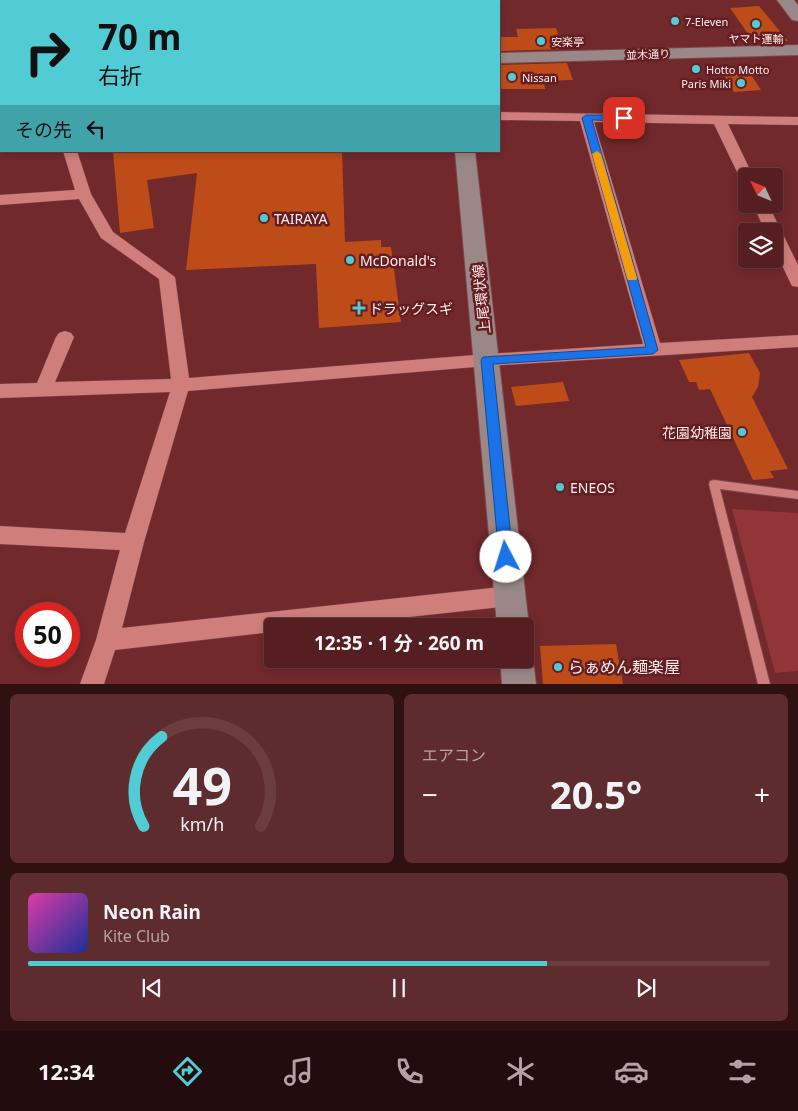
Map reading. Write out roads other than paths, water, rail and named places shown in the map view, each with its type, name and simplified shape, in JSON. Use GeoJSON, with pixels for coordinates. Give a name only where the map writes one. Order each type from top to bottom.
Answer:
{"type":"FeatureCollection","features":[{"type":"Feature","properties":{"kind":"main road"},"geometry":{"type":"LineString","coordinates":[[784,0],[798,16]]}},
{"type":"Feature","properties":{"kind":"main road","name":"並木通り"},"geometry":{"type":"LineString","coordinates":[[500,58],[798,50]]}},
{"type":"Feature","properties":{"kind":"main road","name":"上尾環状線"},"geometry":{"type":"LineString","coordinates":[[465,152],[512,618]]}},
{"type":"Feature","properties":{"kind":"main road"},"geometry":{"type":"LineString","coordinates":[[517,668],[519,684]]}},
{"type":"Feature","properties":{"kind":"street"},"geometry":{"type":"LineString","coordinates":[[500,116],[798,121]]}},
{"type":"Feature","properties":{"kind":"street"},"geometry":{"type":"LineString","coordinates":[[586,118],[653,350]]}},
{"type":"Feature","properties":{"kind":"street"},"geometry":{"type":"LineString","coordinates":[[719,119],[742,168]]}},
{"type":"Feature","properties":{"kind":"street"},"geometry":{"type":"LineString","coordinates":[[70,152],[84,194],[107,235],[167,277],[181,384],[107,640],[92,684]]}},
{"type":"Feature","properties":{"kind":"street"},"geometry":{"type":"LineString","coordinates":[[1,201],[84,194]]}},
{"type":"Feature","properties":{"kind":"street"},"geometry":{"type":"LineString","coordinates":[[783,252],[798,282]]}},
{"type":"Feature","properties":{"kind":"street"},"geometry":{"type":"LineString","coordinates":[[43,390],[65,337]]}},
{"type":"Feature","properties":{"kind":"street"},"geometry":{"type":"LineString","coordinates":[[0,390],[181,384],[487,360],[798,341]]}},
{"type":"Feature","properties":{"kind":"street"},"geometry":{"type":"LineString","coordinates":[[0,535],[134,542]]}},
{"type":"Feature","properties":{"kind":"street"},"geometry":{"type":"LineString","coordinates":[[107,640],[510,596]]}},
{"type":"Feature","properties":{"kind":"lane"},"geometry":{"type":"LineString","coordinates":[[764,684],[714,484],[798,494]]}},
{"type":"Feature","properties":{"kind":"place","name":"7-Eleven"},"geometry":{"type":"Point","coordinates":[675,21]}},
{"type":"Feature","properties":{"kind":"place","name":"ヤマト運輸"},"geometry":{"type":"Point","coordinates":[756,24]}},
{"type":"Feature","properties":{"kind":"place","name":"安楽亭"},"geometry":{"type":"Point","coordinates":[541,41]}},
{"type":"Feature","properties":{"kind":"place","name":"Hotto Motto"},"geometry":{"type":"Point","coordinates":[696,69]}},
{"type":"Feature","properties":{"kind":"place","name":"Nissan"},"geometry":{"type":"Point","coordinates":[512,77]}},
{"type":"Feature","properties":{"kind":"place","name":"Paris Miki"},"geometry":{"type":"Point","coordinates":[741,83]}},
{"type":"Feature","properties":{"kind":"place","name":"TAIRAYA"},"geometry":{"type":"Point","coordinates":[264,218]}},
{"type":"Feature","properties":{"kind":"place","name":"McDonald's"},"geometry":{"type":"Point","coordinates":[350,260]}},
{"type":"Feature","properties":{"kind":"place","name":"ドラッグスギ"},"geometry":{"type":"Point","coordinates":[359,308]}},
{"type":"Feature","properties":{"kind":"place","name":"花園幼稚園"},"geometry":{"type":"Point","coordinates":[742,432]}},
{"type":"Feature","properties":{"kind":"place","name":"ENEOS"},"geometry":{"type":"Point","coordinates":[560,487]}},
{"type":"Feature","properties":{"kind":"place","name":"らぁめん麺楽屋"},"geometry":{"type":"Point","coordinates":[558,667]}}]}
